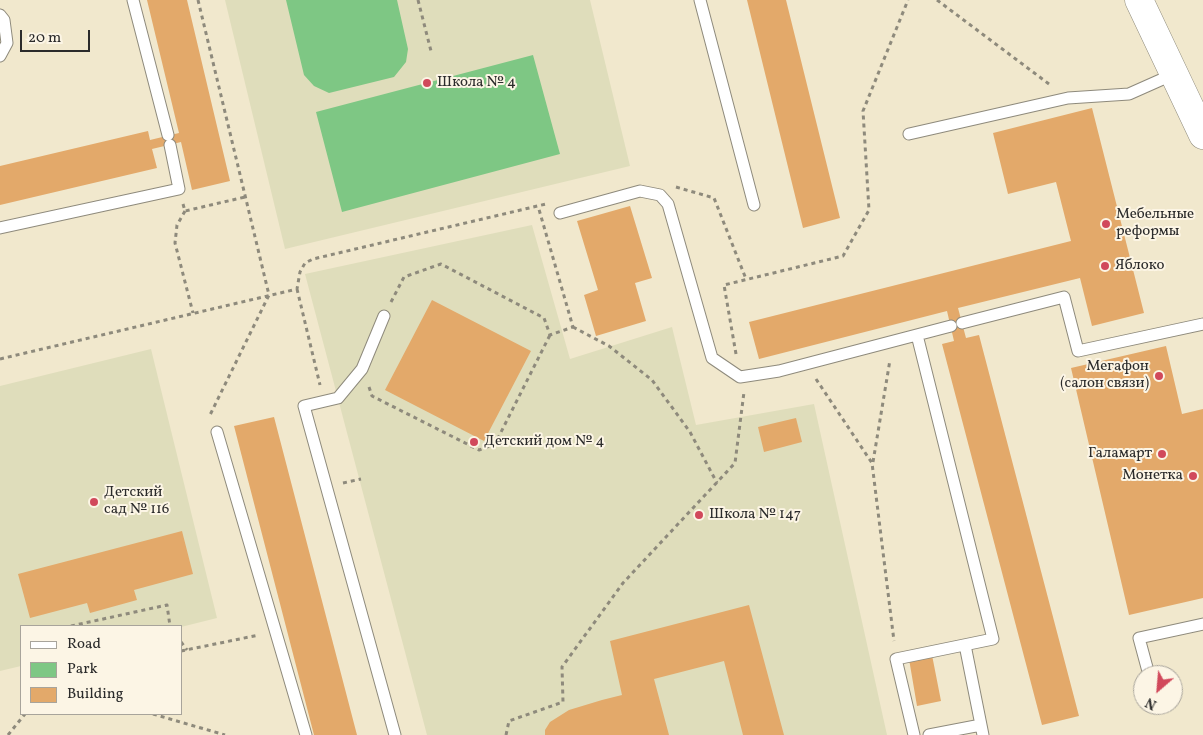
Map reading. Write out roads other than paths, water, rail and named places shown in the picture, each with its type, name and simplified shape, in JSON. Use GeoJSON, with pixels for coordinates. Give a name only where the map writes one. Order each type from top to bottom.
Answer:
{"type":"FeatureCollection","features":[{"type":"Feature","properties":{"kind":"main road"},"geometry":{"type":"LineString","coordinates":[[1139,0],[1203,135]]}},
{"type":"Feature","properties":{"kind":"lane"},"geometry":{"type":"LineString","coordinates":[[0,228],[179,189],[169,140],[133,0]]}},
{"type":"Feature","properties":{"kind":"lane"},"geometry":{"type":"LineString","coordinates":[[700,0],[754,205]]}},
{"type":"Feature","properties":{"kind":"lane"},"geometry":{"type":"LineString","coordinates":[[0,15],[4,20],[7,43],[0,56]]}},
{"type":"Feature","properties":{"kind":"lane"},"geometry":{"type":"LineString","coordinates":[[908,134],[1068,98],[1129,94],[1174,74]]}},
{"type":"Feature","properties":{"kind":"lane"},"geometry":{"type":"LineString","coordinates":[[560,213],[640,191],[660,195],[668,204],[712,358],[740,378],[779,371],[1064,297],[1078,351],[1203,324]]}},
{"type":"Feature","properties":{"kind":"lane"},"geometry":{"type":"LineString","coordinates":[[384,316],[362,369],[338,398],[304,406],[395,735]]}},
{"type":"Feature","properties":{"kind":"lane"},"geometry":{"type":"LineString","coordinates":[[914,735],[896,659],[993,639],[917,335]]}},
{"type":"Feature","properties":{"kind":"lane"},"geometry":{"type":"LineString","coordinates":[[217,432],[306,735]]}},
{"type":"Feature","properties":{"kind":"lane"},"geometry":{"type":"LineString","coordinates":[[1146,665],[1139,638],[1203,624]]}},
{"type":"Feature","properties":{"kind":"lane"},"geometry":{"type":"LineString","coordinates":[[929,735],[982,730],[965,645]]}},
{"type":"Feature","properties":{"kind":"place","name":"Школа № 4"},"geometry":{"type":"Point","coordinates":[427,83]}},
{"type":"Feature","properties":{"kind":"place","name":"Мебельные реформы"},"geometry":{"type":"Point","coordinates":[1106,224]}},
{"type":"Feature","properties":{"kind":"place","name":"Яблоко"},"geometry":{"type":"Point","coordinates":[1105,266]}},
{"type":"Feature","properties":{"kind":"place","name":"Мегафон (салон связи)"},"geometry":{"type":"Point","coordinates":[1159,376]}},
{"type":"Feature","properties":{"kind":"place","name":"Детский дом № 4"},"geometry":{"type":"Point","coordinates":[474,442]}},
{"type":"Feature","properties":{"kind":"place","name":"Галамарт"},"geometry":{"type":"Point","coordinates":[1162,454]}},
{"type":"Feature","properties":{"kind":"place","name":"Монетка"},"geometry":{"type":"Point","coordinates":[1193,476]}},
{"type":"Feature","properties":{"kind":"place","name":"Детский сад № 116"},"geometry":{"type":"Point","coordinates":[94,502]}},
{"type":"Feature","properties":{"kind":"place","name":"Школа № 147"},"geometry":{"type":"Point","coordinates":[699,515]}}]}
